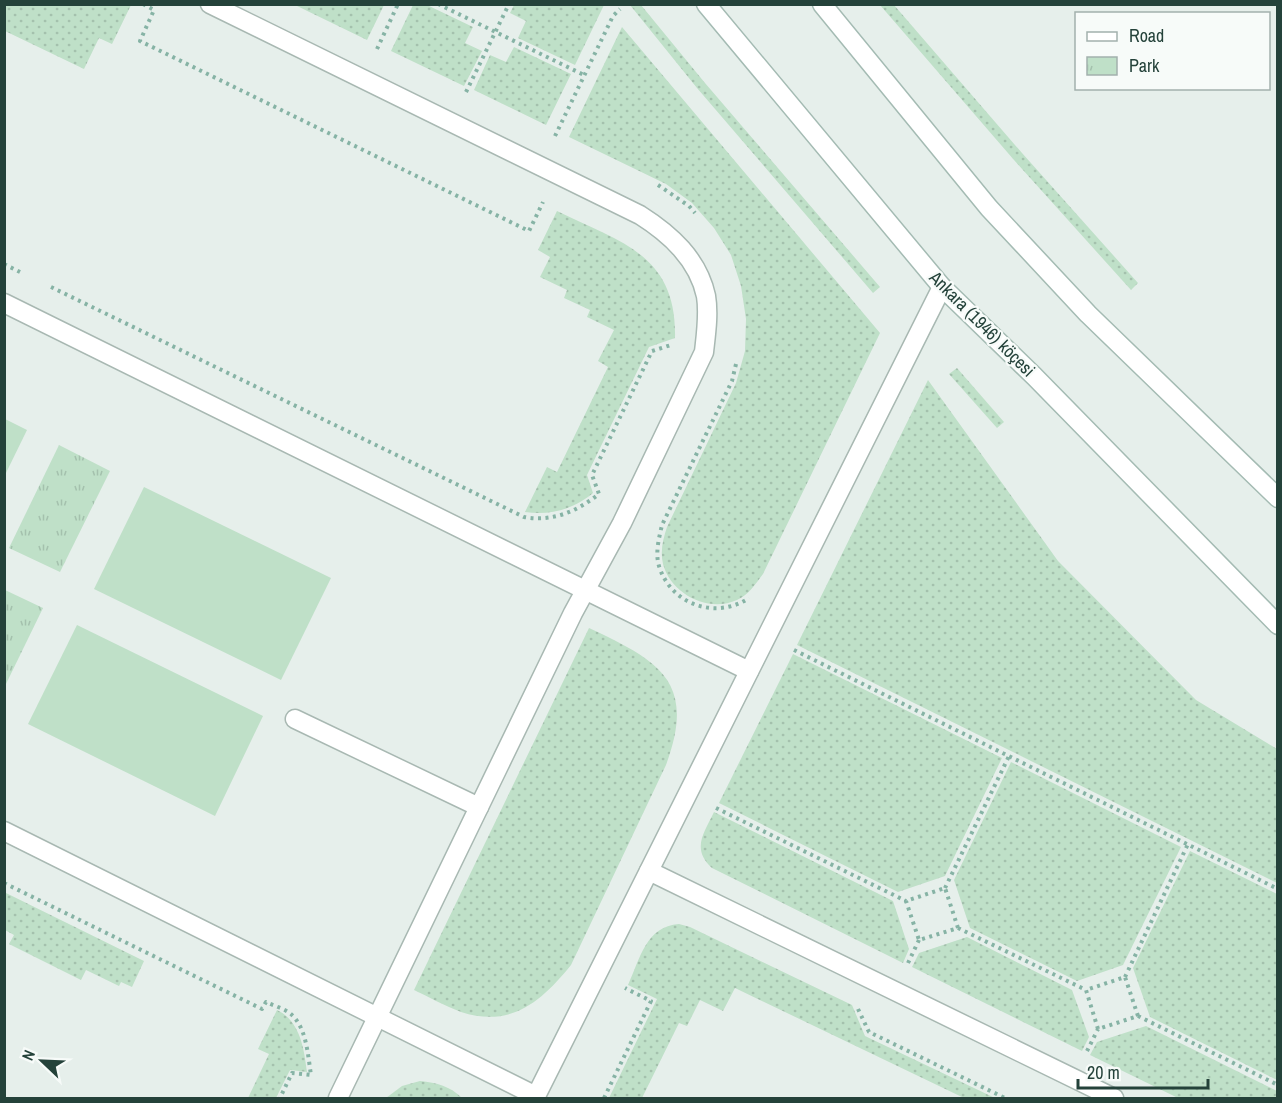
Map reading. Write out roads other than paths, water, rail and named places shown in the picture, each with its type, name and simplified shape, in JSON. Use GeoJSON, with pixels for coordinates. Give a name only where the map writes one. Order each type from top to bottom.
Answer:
{"type":"FeatureCollection","features":[{"type":"Feature","properties":{"kind":"main road"},"geometry":{"type":"LineString","coordinates":[[210,4],[640,215],[658,226],[682,248],[706,296],[707,327],[704,352],[338,1098]]}},
{"type":"Feature","properties":{"kind":"main road","name":"Ankara (1946) köçesi"},"geometry":{"type":"LineString","coordinates":[[706,4],[942,287],[1034,376],[1278,625]]}},
{"type":"Feature","properties":{"kind":"main road"},"geometry":{"type":"LineString","coordinates":[[822,4],[989,208],[1088,314],[1278,498]]}},
{"type":"Feature","properties":{"kind":"main road"},"geometry":{"type":"LineString","coordinates":[[4,831],[536,1097],[942,287]]}},
{"type":"Feature","properties":{"kind":"main road"},"geometry":{"type":"LineString","coordinates":[[4,303],[749,671]]}},
{"type":"Feature","properties":{"kind":"main road"},"geometry":{"type":"LineString","coordinates":[[296,719],[479,807]]}},
{"type":"Feature","properties":{"kind":"main road"},"geometry":{"type":"LineString","coordinates":[[649,871],[1114,1098]]}}]}
